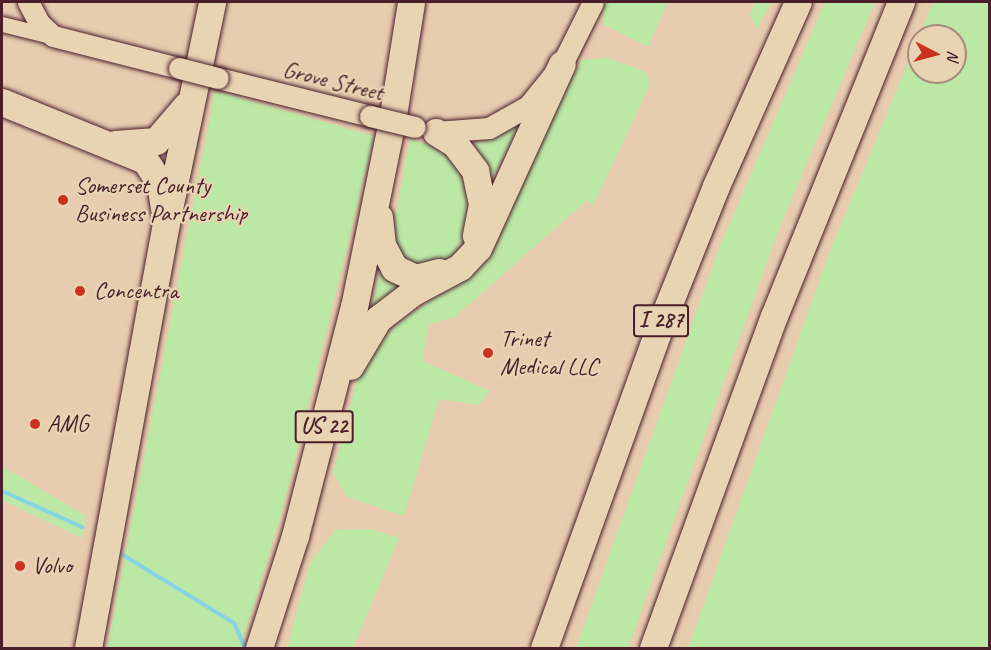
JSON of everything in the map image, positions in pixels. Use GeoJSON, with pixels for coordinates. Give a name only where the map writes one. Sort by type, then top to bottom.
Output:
{"type":"FeatureCollection","features":[{"type":"Feature","properties":{"kind":"highway"},"geometry":{"type":"LineString","coordinates":[[88,648],[166,223],[212,2]]}},
{"type":"Feature","properties":{"kind":"highway","name":"US 22"},"geometry":{"type":"LineString","coordinates":[[259,648],[321,440],[377,201],[411,2]]}},
{"type":"Feature","properties":{"kind":"highway","name":"I 287"},"geometry":{"type":"LineString","coordinates":[[544,648],[657,331],[720,175],[798,2]]}},
{"type":"Feature","properties":{"kind":"highway"},"geometry":{"type":"LineString","coordinates":[[653,648],[774,316],[901,2]]}},
{"type":"Feature","properties":{"kind":"highway"},"geometry":{"type":"LineString","coordinates":[[321,440],[351,363],[378,319],[413,292],[460,267],[478,248],[562,64]]}},
{"type":"Feature","properties":{"kind":"highway"},"geometry":{"type":"LineString","coordinates":[[111,144],[156,141],[173,126],[190,100]]}},
{"type":"Feature","properties":{"kind":"highway"},"geometry":{"type":"LineString","coordinates":[[2,102],[111,144],[152,168],[160,183],[166,223]]}},
{"type":"Feature","properties":{"kind":"highway"},"geometry":{"type":"LineString","coordinates":[[377,201],[382,245],[394,268],[404,275],[415,278],[439,273],[470,246],[480,219],[480,187],[467,156],[425,130]]}},
{"type":"Feature","properties":{"kind":"street"},"geometry":{"type":"LineString","coordinates":[[28,2],[39,23],[53,36]]}},
{"type":"Feature","properties":{"kind":"street","name":"Grove Street"},"geometry":{"type":"LineString","coordinates":[[2,24],[425,130],[463,133],[503,123],[540,96],[562,64],[593,2]]}},
{"type":"Feature","properties":{"kind":"green space"},"geometry":{"type":"Polygon","coordinates":[[[602,2],[668,2],[648,47],[603,24],[602,2]]]}},
{"type":"Feature","properties":{"kind":"green space"},"geometry":{"type":"Polygon","coordinates":[[[755,2],[771,2],[757,30],[750,15],[755,2]]]}},
{"type":"Feature","properties":{"kind":"green space"},"geometry":{"type":"Polygon","coordinates":[[[825,2],[875,2],[778,231],[628,648],[576,648],[720,246],[825,2]]]}},
{"type":"Feature","properties":{"kind":"green space"},"geometry":{"type":"Polygon","coordinates":[[[933,2],[989,2],[989,648],[688,648],[830,251],[907,65],[907,84],[967,84],[967,24],[924,24],[933,2]]]}},
{"type":"Feature","properties":{"kind":"green space"},"geometry":{"type":"Polygon","coordinates":[[[608,58],[646,72],[650,85],[593,206],[587,200],[455,317],[428,325],[423,361],[490,391],[479,405],[439,399],[404,516],[347,497],[333,473],[363,357],[399,323],[477,266],[581,60],[608,58]]]}},
{"type":"Feature","properties":{"kind":"green space"},"geometry":{"type":"Polygon","coordinates":[[[215,91],[374,136],[285,500],[241,648],[107,648],[215,91]]]}},
{"type":"Feature","properties":{"kind":"green space"},"geometry":{"type":"Polygon","coordinates":[[[520,125],[491,181],[474,144],[520,125]]]}},
{"type":"Feature","properties":{"kind":"green space"},"geometry":{"type":"Polygon","coordinates":[[[410,139],[447,149],[469,173],[471,229],[448,262],[422,272],[397,258],[393,229],[410,139]]]}},
{"type":"Feature","properties":{"kind":"green space"},"geometry":{"type":"Polygon","coordinates":[[[381,266],[409,286],[370,313],[381,266]]]}},
{"type":"Feature","properties":{"kind":"green space"},"geometry":{"type":"Polygon","coordinates":[[[2,466],[86,516],[82,538],[2,500],[2,466]]]}},
{"type":"Feature","properties":{"kind":"green space"},"geometry":{"type":"Polygon","coordinates":[[[371,529],[399,538],[353,648],[287,648],[310,563],[335,530],[371,529]]]}},
{"type":"Feature","properties":{"kind":"waterway"},"geometry":{"type":"LineString","coordinates":[[2,491],[82,527]]}},
{"type":"Feature","properties":{"kind":"waterway"},"geometry":{"type":"LineString","coordinates":[[123,555],[234,623],[244,645]]}},
{"type":"Feature","properties":{"kind":"place","name":"Somerset County Business Partnership"},"geometry":{"type":"Point","coordinates":[63,200]}},
{"type":"Feature","properties":{"kind":"place","name":"Concentra"},"geometry":{"type":"Point","coordinates":[80,291]}},
{"type":"Feature","properties":{"kind":"place","name":"Trinet Medical LLC"},"geometry":{"type":"Point","coordinates":[488,353]}},
{"type":"Feature","properties":{"kind":"place","name":"AMG"},"geometry":{"type":"Point","coordinates":[35,424]}},
{"type":"Feature","properties":{"kind":"place","name":"Volvo"},"geometry":{"type":"Point","coordinates":[20,566]}}]}
